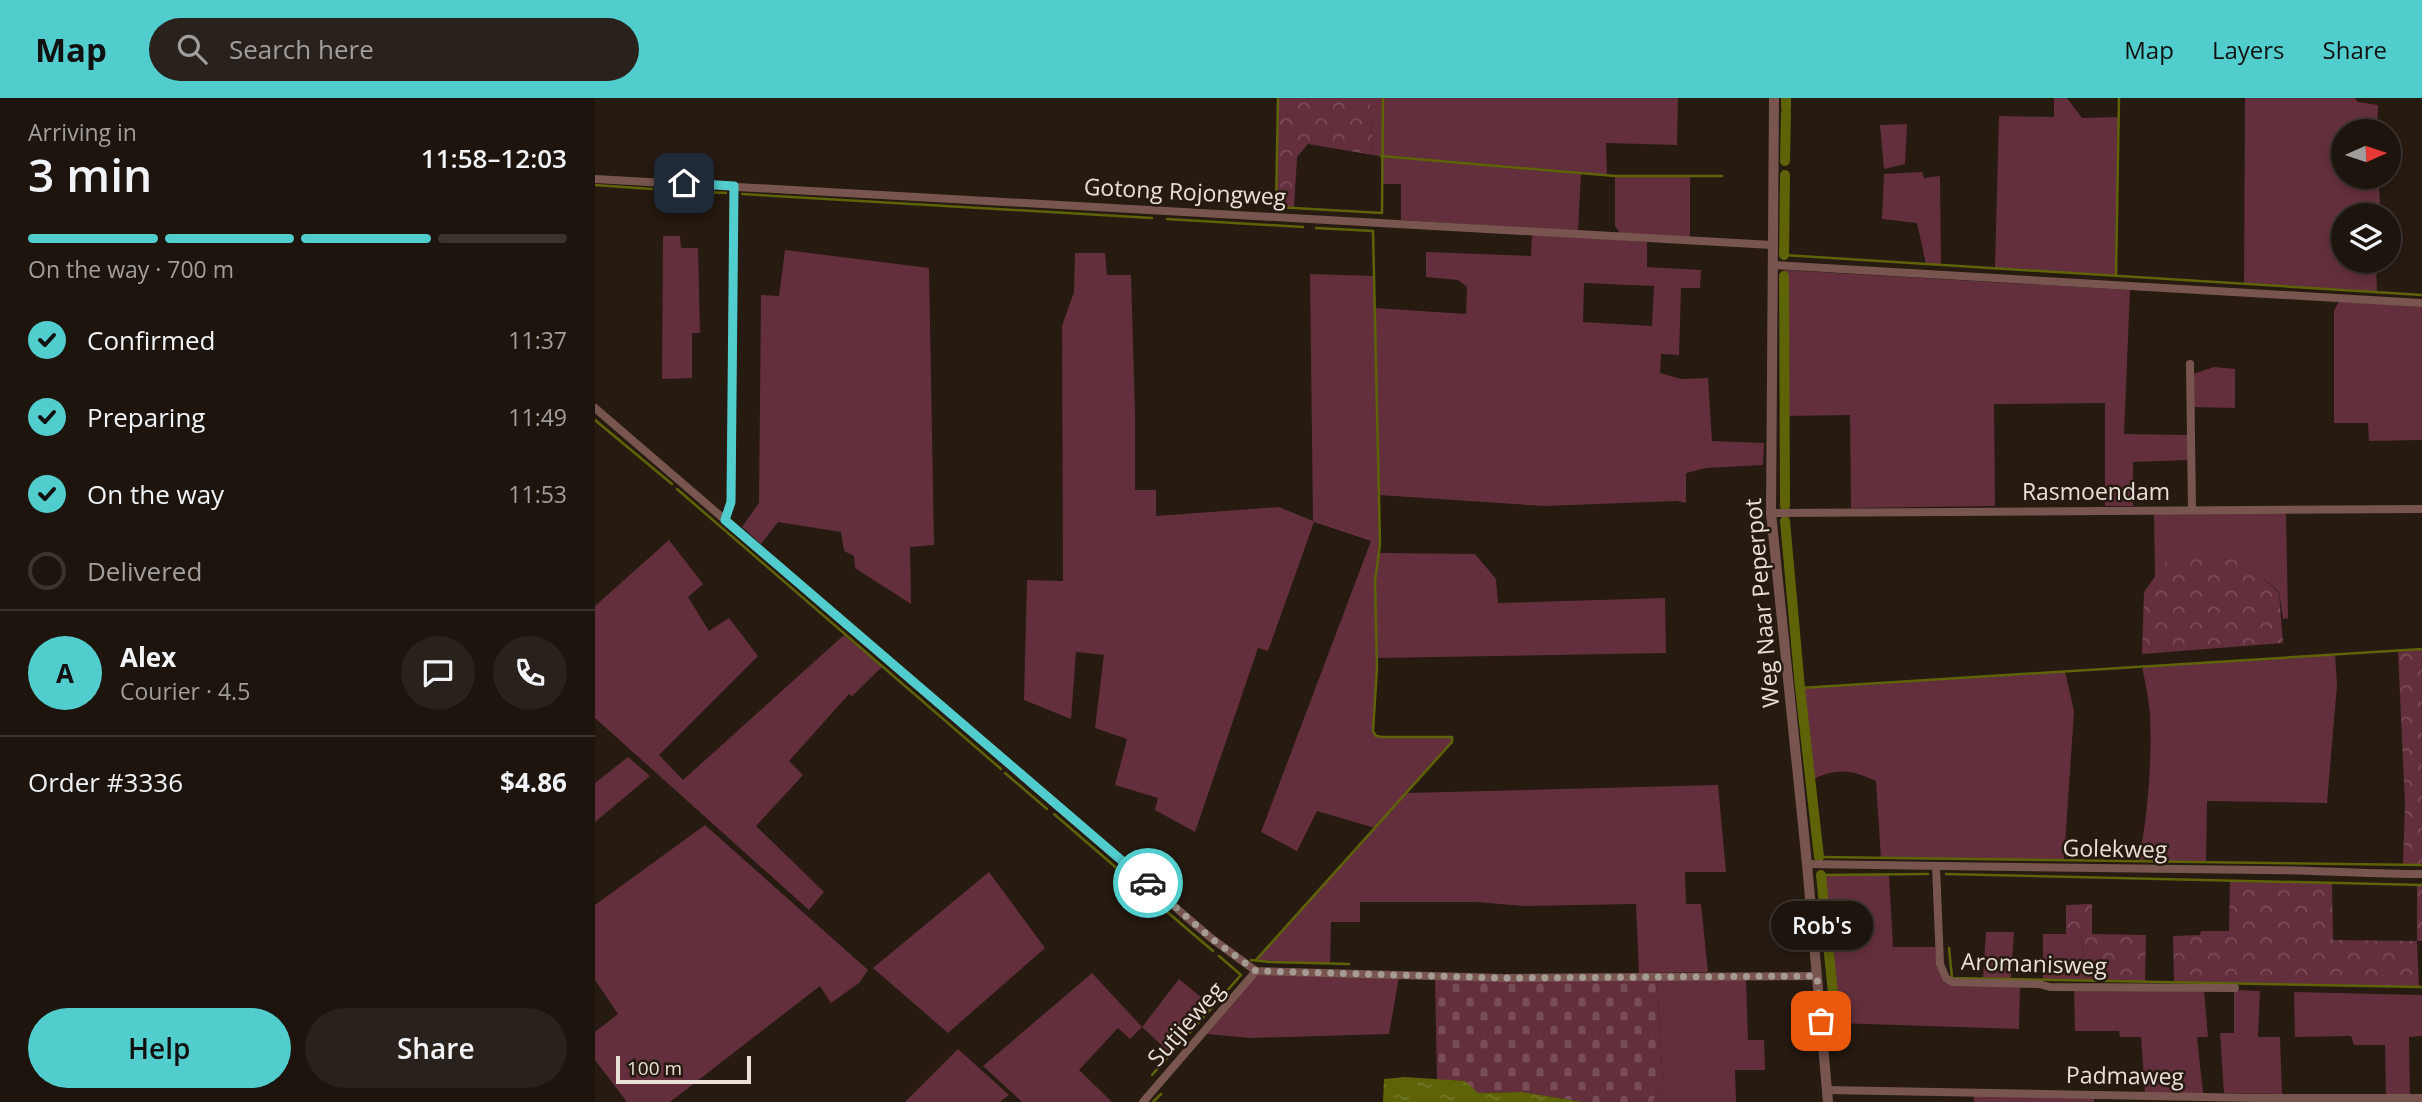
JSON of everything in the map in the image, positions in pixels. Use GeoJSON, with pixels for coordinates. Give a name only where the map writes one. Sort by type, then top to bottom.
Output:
{"type":"FeatureCollection","features":[{"type":"Feature","properties":{"kind":"street","name":"Weg Naar Peperpot"},"geometry":{"type":"LineString","coordinates":[[1774,98],[1771,513],[1828,1102]]}},
{"type":"Feature","properties":{"kind":"street","name":"Gotong Rojongweg"},"geometry":{"type":"LineString","coordinates":[[595,179],[1773,245]]}},
{"type":"Feature","properties":{"kind":"street"},"geometry":{"type":"LineString","coordinates":[[725,520],[731,502],[734,186]]}},
{"type":"Feature","properties":{"kind":"street"},"geometry":{"type":"LineString","coordinates":[[1773,265],[2422,303]]}},
{"type":"Feature","properties":{"kind":"street"},"geometry":{"type":"LineString","coordinates":[[2190,364],[2192,510]]}},
{"type":"Feature","properties":{"kind":"street"},"geometry":{"type":"LineString","coordinates":[[595,408],[1211,938],[1256,971],[1504,978],[1817,976]]}},
{"type":"Feature","properties":{"kind":"street","name":"Rasmoendam"},"geometry":{"type":"LineString","coordinates":[[1771,513],[2422,509]]}},
{"type":"Feature","properties":{"kind":"street","name":"Golekweg"},"geometry":{"type":"LineString","coordinates":[[1807,864],[2128,867],[2422,874]]}},
{"type":"Feature","properties":{"kind":"street","name":"Aromanisweg"},"geometry":{"type":"LineString","coordinates":[[1937,866],[1940,964],[1946,978],[1952,982],[2235,988]]}},
{"type":"Feature","properties":{"kind":"street","name":"Sutjieweg"},"geometry":{"type":"LineString","coordinates":[[1143,1102],[1256,971]]}},
{"type":"Feature","properties":{"kind":"street","name":"Padmaweg"},"geometry":{"type":"LineString","coordinates":[[1827,1090],[2256,1098],[2422,1098]]}},
{"type":"Feature","properties":{"kind":"green space"},"geometry":{"type":"Polygon","coordinates":[[[1278,98],[1370,98],[1373,155],[1308,144],[1297,157],[1294,208],[1276,207],[1278,98]]]}},
{"type":"Feature","properties":{"kind":"green space"},"geometry":{"type":"Polygon","coordinates":[[[1370,98],[1678,98],[1677,145],[1606,143],[1607,175],[1581,173],[1578,231],[1401,220],[1401,184],[1381,184],[1381,156],[1373,155],[1370,98]]]}},
{"type":"Feature","properties":{"kind":"green space"},"geometry":{"type":"Polygon","coordinates":[[[2054,98],[2067,98],[2082,118],[2119,117],[2116,275],[1995,268],[1999,116],[2054,117],[2054,98]]]}},
{"type":"Feature","properties":{"kind":"green space"},"geometry":{"type":"Polygon","coordinates":[[[2245,98],[2355,98],[2358,102],[2378,105],[2377,119],[2331,119],[2331,189],[2379,189],[2380,203],[2331,203],[2331,273],[2376,273],[2377,292],[2244,284],[2245,98]]]}},
{"type":"Feature","properties":{"kind":"green space"},"geometry":{"type":"Polygon","coordinates":[[[1907,124],[1905,164],[1884,169],[1880,125],[1907,124]]]}},
{"type":"Feature","properties":{"kind":"green space"},"geometry":{"type":"Polygon","coordinates":[[[1922,172],[1924,178],[1940,176],[1941,265],[1926,264],[1917,223],[1882,219],[1884,174],[1922,172]]]}},
{"type":"Feature","properties":{"kind":"green space"},"geometry":{"type":"Polygon","coordinates":[[[1615,176],[1690,176],[1690,239],[1620,233],[1615,226],[1615,176]]]}},
{"type":"Feature","properties":{"kind":"green space"},"geometry":{"type":"Polygon","coordinates":[[[1532,234],[1647,242],[1647,267],[1701,270],[1700,288],[1681,288],[1679,355],[1661,354],[1660,373],[1681,379],[1708,378],[1712,441],[1764,443],[1763,465],[1706,468],[1686,473],[1686,503],[1677,501],[1544,506],[1379,495],[1379,553],[1475,554],[1496,579],[1498,603],[1665,598],[1666,653],[1377,658],[1373,731],[1376,736],[1382,737],[1452,737],[1452,742],[1407,793],[1718,785],[1726,872],[1685,872],[1686,904],[1701,904],[1708,972],[1639,973],[1636,904],[1524,906],[1477,902],[1360,902],[1360,922],[1331,922],[1330,964],[1256,960],[1375,828],[1317,811],[1297,851],[1261,832],[1371,541],[1314,522],[1268,651],[1258,648],[1195,832],[1155,810],[1158,798],[1115,785],[1127,739],[1095,728],[1104,655],[1076,652],[1071,719],[1024,700],[1027,580],[1063,581],[1062,326],[1074,292],[1075,253],[1105,253],[1107,275],[1131,275],[1135,490],[1156,490],[1156,516],[1279,507],[1313,521],[1310,274],[1374,276],[1375,308],[1466,314],[1467,287],[1458,280],[1426,277],[1426,252],[1531,256],[1532,234]],[[1584,283],[1583,322],[1652,326],[1654,286],[1584,283]]]}},
{"type":"Feature","properties":{"kind":"green space"},"geometry":{"type":"Polygon","coordinates":[[[663,236],[680,236],[681,248],[698,248],[700,333],[692,333],[692,378],[662,379],[663,236]]]}},
{"type":"Feature","properties":{"kind":"green space"},"geometry":{"type":"Polygon","coordinates":[[[785,250],[929,268],[934,545],[910,547],[911,604],[855,568],[854,556],[844,551],[841,532],[778,522],[761,544],[742,527],[759,503],[761,295],[779,296],[785,250]]]}},
{"type":"Feature","properties":{"kind":"green space"},"geometry":{"type":"Polygon","coordinates":[[[1784,270],[2130,290],[2124,434],[2187,435],[2188,460],[2133,462],[2133,506],[2105,506],[2105,403],[1994,404],[1995,506],[1851,508],[1850,415],[1785,416],[1784,270]]]}},
{"type":"Feature","properties":{"kind":"green space"},"geometry":{"type":"Polygon","coordinates":[[[2339,301],[2422,307],[2422,440],[2369,441],[2368,423],[2334,423],[2334,311],[2339,301]]]}},
{"type":"Feature","properties":{"kind":"green space"},"geometry":{"type":"Polygon","coordinates":[[[2214,367],[2235,369],[2235,408],[2192,407],[2193,374],[2214,367]]]}},
{"type":"Feature","properties":{"kind":"green space"},"geometry":{"type":"Polygon","coordinates":[[[2286,513],[2288,618],[2283,619],[2279,592],[2241,559],[2222,560],[2173,552],[2155,578],[2154,514],[2286,513]]]}},
{"type":"Feature","properties":{"kind":"green space"},"geometry":{"type":"Polygon","coordinates":[[[669,540],[703,584],[688,597],[709,631],[729,618],[758,656],[659,755],[683,780],[844,635],[882,667],[852,696],[849,694],[789,761],[803,775],[756,826],[824,892],[809,910],[595,718],[595,606],[669,540]]]}},
{"type":"Feature","properties":{"kind":"green space"},"geometry":{"type":"Polygon","coordinates":[[[2218,551],[2222,560],[2241,558],[2279,593],[2283,643],[2142,654],[2144,592],[2173,552],[2218,551]]]}},
{"type":"Feature","properties":{"kind":"green space"},"geometry":{"type":"Polygon","coordinates":[[[2422,649],[2422,865],[2403,864],[2405,805],[2398,650],[2422,649]]]}},
{"type":"Feature","properties":{"kind":"green space"},"geometry":{"type":"Polygon","coordinates":[[[2335,654],[2337,685],[2327,803],[2207,801],[2206,863],[2138,862],[2147,808],[2150,751],[2149,709],[2142,666],[2335,654]]]}},
{"type":"Feature","properties":{"kind":"green space"},"geometry":{"type":"Polygon","coordinates":[[[2065,671],[2074,711],[2064,861],[1881,859],[1876,781],[1859,774],[1843,772],[1828,773],[1811,780],[1800,688],[2065,671]]]}},
{"type":"Feature","properties":{"kind":"green space"},"geometry":{"type":"Polygon","coordinates":[[[628,757],[650,776],[595,822],[595,783],[628,757]]]}},
{"type":"Feature","properties":{"kind":"green space"},"geometry":{"type":"Polygon","coordinates":[[[705,825],[868,970],[859,983],[831,1003],[820,986],[670,1102],[627,1102],[595,1060],[595,1032],[618,1014],[595,980],[595,905],[705,825]]]}},
{"type":"Feature","properties":{"kind":"green space"},"geometry":{"type":"Polygon","coordinates":[[[989,872],[1045,948],[948,1033],[873,968],[989,872]]]}},
{"type":"Feature","properties":{"kind":"green space"},"geometry":{"type":"Polygon","coordinates":[[[1889,874],[1893,947],[1935,947],[1937,963],[1945,980],[2020,986],[2019,1029],[1836,1023],[1821,875],[1889,874]]]}},
{"type":"Feature","properties":{"kind":"green space"},"geometry":{"type":"Polygon","coordinates":[[[2230,881],[2332,883],[2333,940],[2417,941],[2419,987],[2174,982],[2173,936],[2200,935],[2201,931],[2229,931],[2230,881]]]}},
{"type":"Feature","properties":{"kind":"green space"},"geometry":{"type":"Polygon","coordinates":[[[2417,885],[2422,885],[2422,941],[2417,941],[2417,885]]]}},
{"type":"Feature","properties":{"kind":"green space"},"geometry":{"type":"Polygon","coordinates":[[[2092,904],[2092,934],[2146,935],[2145,982],[2086,980],[2081,934],[2066,934],[2066,905],[2092,904]]]}},
{"type":"Feature","properties":{"kind":"green space"},"geometry":{"type":"Polygon","coordinates":[[[1986,932],[2014,932],[2011,979],[1983,978],[1986,932]]]}},
{"type":"Feature","properties":{"kind":"green space"},"geometry":{"type":"Polygon","coordinates":[[[2043,934],[2081,934],[2086,980],[2043,980],[2043,934]]]}},
{"type":"Feature","properties":{"kind":"green space"},"geometry":{"type":"Polygon","coordinates":[[[1092,973],[1142,1027],[1130,1039],[1118,1028],[1079,1070],[1112,1102],[1022,1102],[983,1066],[1092,973]]]}},
{"type":"Feature","properties":{"kind":"green space"},"geometry":{"type":"Polygon","coordinates":[[[1257,974],[1399,977],[1389,1034],[1250,1038],[1207,1034],[1257,974]]]}},
{"type":"Feature","properties":{"kind":"green space"},"geometry":{"type":"Polygon","coordinates":[[[1435,978],[1657,981],[1663,1086],[1652,1102],[1583,1102],[1522,1092],[1478,1093],[1465,1081],[1437,1080],[1435,978]]]}},
{"type":"Feature","properties":{"kind":"green space"},"geometry":{"type":"Polygon","coordinates":[[[1179,979],[1213,1007],[1171,1054],[1142,1027],[1179,979]]]}},
{"type":"Feature","properties":{"kind":"green space"},"geometry":{"type":"Polygon","coordinates":[[[1746,979],[1748,1040],[1764,1040],[1765,1070],[1735,1070],[1736,1102],[1652,1102],[1663,1086],[1657,981],[1746,979]]]}},
{"type":"Feature","properties":{"kind":"green space"},"geometry":{"type":"Polygon","coordinates":[[[2074,989],[2204,990],[2208,1037],[2197,1037],[2203,1093],[2145,1093],[2141,1037],[2120,1037],[2119,1031],[2075,1031],[2074,989]]]}},
{"type":"Feature","properties":{"kind":"green space"},"geometry":{"type":"Polygon","coordinates":[[[2234,990],[2260,991],[2258,1037],[2280,1037],[2282,1094],[2224,1093],[2220,1033],[2234,1033],[2234,990]]]}},
{"type":"Feature","properties":{"kind":"green space"},"geometry":{"type":"Polygon","coordinates":[[[2294,992],[2422,995],[2422,1036],[2409,1037],[2410,1096],[2386,1095],[2385,1045],[2354,1045],[2351,1036],[2295,1037],[2294,992]]]}},
{"type":"Feature","properties":{"kind":"green space"},"geometry":{"type":"Polygon","coordinates":[[[958,1049],[1009,1095],[1000,1102],[905,1102],[958,1049]]]}},
{"type":"Feature","properties":{"kind":"green space"},"geometry":{"type":"Polygon","coordinates":[[[1974,1095],[2094,1098],[2094,1102],[1974,1102],[1974,1095]]]}},
{"type":"Feature","properties":{"kind":"water"},"geometry":{"type":"Polygon","coordinates":[[[1405,1077],[1465,1081],[1478,1093],[1522,1092],[1583,1102],[1383,1102],[1384,1079],[1405,1077]]]}},
{"type":"Feature","properties":{"kind":"waterway"},"geometry":{"type":"LineString","coordinates":[[1278,98],[1276,207],[1382,213],[1383,98]]}},
{"type":"Feature","properties":{"kind":"waterway"},"geometry":{"type":"LineString","coordinates":[[1786,98],[1786,108]]}},
{"type":"Feature","properties":{"kind":"waterway"},"geometry":{"type":"LineString","coordinates":[[2116,275],[2119,98]]}},
{"type":"Feature","properties":{"kind":"waterway"},"geometry":{"type":"LineString","coordinates":[[1785,161],[1786,113]]}},
{"type":"Feature","properties":{"kind":"waterway"},"geometry":{"type":"LineString","coordinates":[[1381,156],[1615,176],[1722,176]]}},
{"type":"Feature","properties":{"kind":"waterway"},"geometry":{"type":"LineString","coordinates":[[1784,255],[1785,175]]}},
{"type":"Feature","properties":{"kind":"waterway"},"geometry":{"type":"LineString","coordinates":[[595,185],[652,189]]}},
{"type":"Feature","properties":{"kind":"waterway"},"geometry":{"type":"LineString","coordinates":[[667,190],[726,193]]}},
{"type":"Feature","properties":{"kind":"waterway"},"geometry":{"type":"LineString","coordinates":[[742,194],[1152,218]]}},
{"type":"Feature","properties":{"kind":"waterway"},"geometry":{"type":"LineString","coordinates":[[1167,219],[1303,227]]}},
{"type":"Feature","properties":{"kind":"waterway"},"geometry":{"type":"LineString","coordinates":[[1256,960],[1452,742],[1452,737],[1382,737],[1376,736],[1373,731],[1377,668],[1375,581],[1380,544],[1373,231],[1316,228]]}},
{"type":"Feature","properties":{"kind":"waterway"},"geometry":{"type":"LineString","coordinates":[[1784,255],[2422,295]]}},
{"type":"Feature","properties":{"kind":"waterway"},"geometry":{"type":"LineString","coordinates":[[1784,276],[1785,506]]}},
{"type":"Feature","properties":{"kind":"waterway"},"geometry":{"type":"LineString","coordinates":[[595,420],[672,484]]}},
{"type":"Feature","properties":{"kind":"waterway"},"geometry":{"type":"LineString","coordinates":[[677,489],[1001,769]]}},
{"type":"Feature","properties":{"kind":"waterway"},"geometry":{"type":"LineString","coordinates":[[1785,521],[1819,857]]}},
{"type":"Feature","properties":{"kind":"waterway"},"geometry":{"type":"LineString","coordinates":[[1800,688],[2422,649]]}},
{"type":"Feature","properties":{"kind":"waterway"},"geometry":{"type":"LineString","coordinates":[[1005,773],[1047,809]]}},
{"type":"Feature","properties":{"kind":"waterway"},"geometry":{"type":"LineString","coordinates":[[1054,814],[1127,877]]}},
{"type":"Feature","properties":{"kind":"waterway"},"geometry":{"type":"LineString","coordinates":[[1819,857],[2422,865]]}},
{"type":"Feature","properties":{"kind":"waterway"},"geometry":{"type":"LineString","coordinates":[[1821,875],[1928,874]]}},
{"type":"Feature","properties":{"kind":"waterway"},"geometry":{"type":"LineString","coordinates":[[1946,874],[2422,885]]}},
{"type":"Feature","properties":{"kind":"waterway"},"geometry":{"type":"LineString","coordinates":[[1821,875],[1836,1023]]}},
{"type":"Feature","properties":{"kind":"waterway"},"geometry":{"type":"LineString","coordinates":[[1133,883],[1146,894]]}},
{"type":"Feature","properties":{"kind":"waterway"},"geometry":{"type":"LineString","coordinates":[[1152,899],[1213,951]]}},
{"type":"Feature","properties":{"kind":"waterway"},"geometry":{"type":"LineString","coordinates":[[1949,948],[1952,978],[2422,987]]}},
{"type":"Feature","properties":{"kind":"waterway"},"geometry":{"type":"LineString","coordinates":[[1152,1075],[1241,975],[1219,956]]}},
{"type":"Feature","properties":{"kind":"waterway"},"geometry":{"type":"LineString","coordinates":[[1251,960],[1349,964]]}},
{"type":"Feature","properties":{"kind":"waterway"},"geometry":{"type":"LineString","coordinates":[[1153,1102],[1161,1094]]}},
{"type":"Feature","properties":{"kind":"way so far"},"geometry":{"type":"LineString","coordinates":[[1148,883],[1211,938],[1256,971],[1504,978],[1817,976],[1821,1021]]}},
{"type":"Feature","properties":{"kind":"place","name":"Rob's"},"geometry":{"type":"Point","coordinates":[1821,1021]}},
{"type":"Feature","properties":{"kind":"route"},"geometry":{"type":"LineString","coordinates":[[684,183],[734,186],[731,502],[725,520],[1148,883]]}}]}
